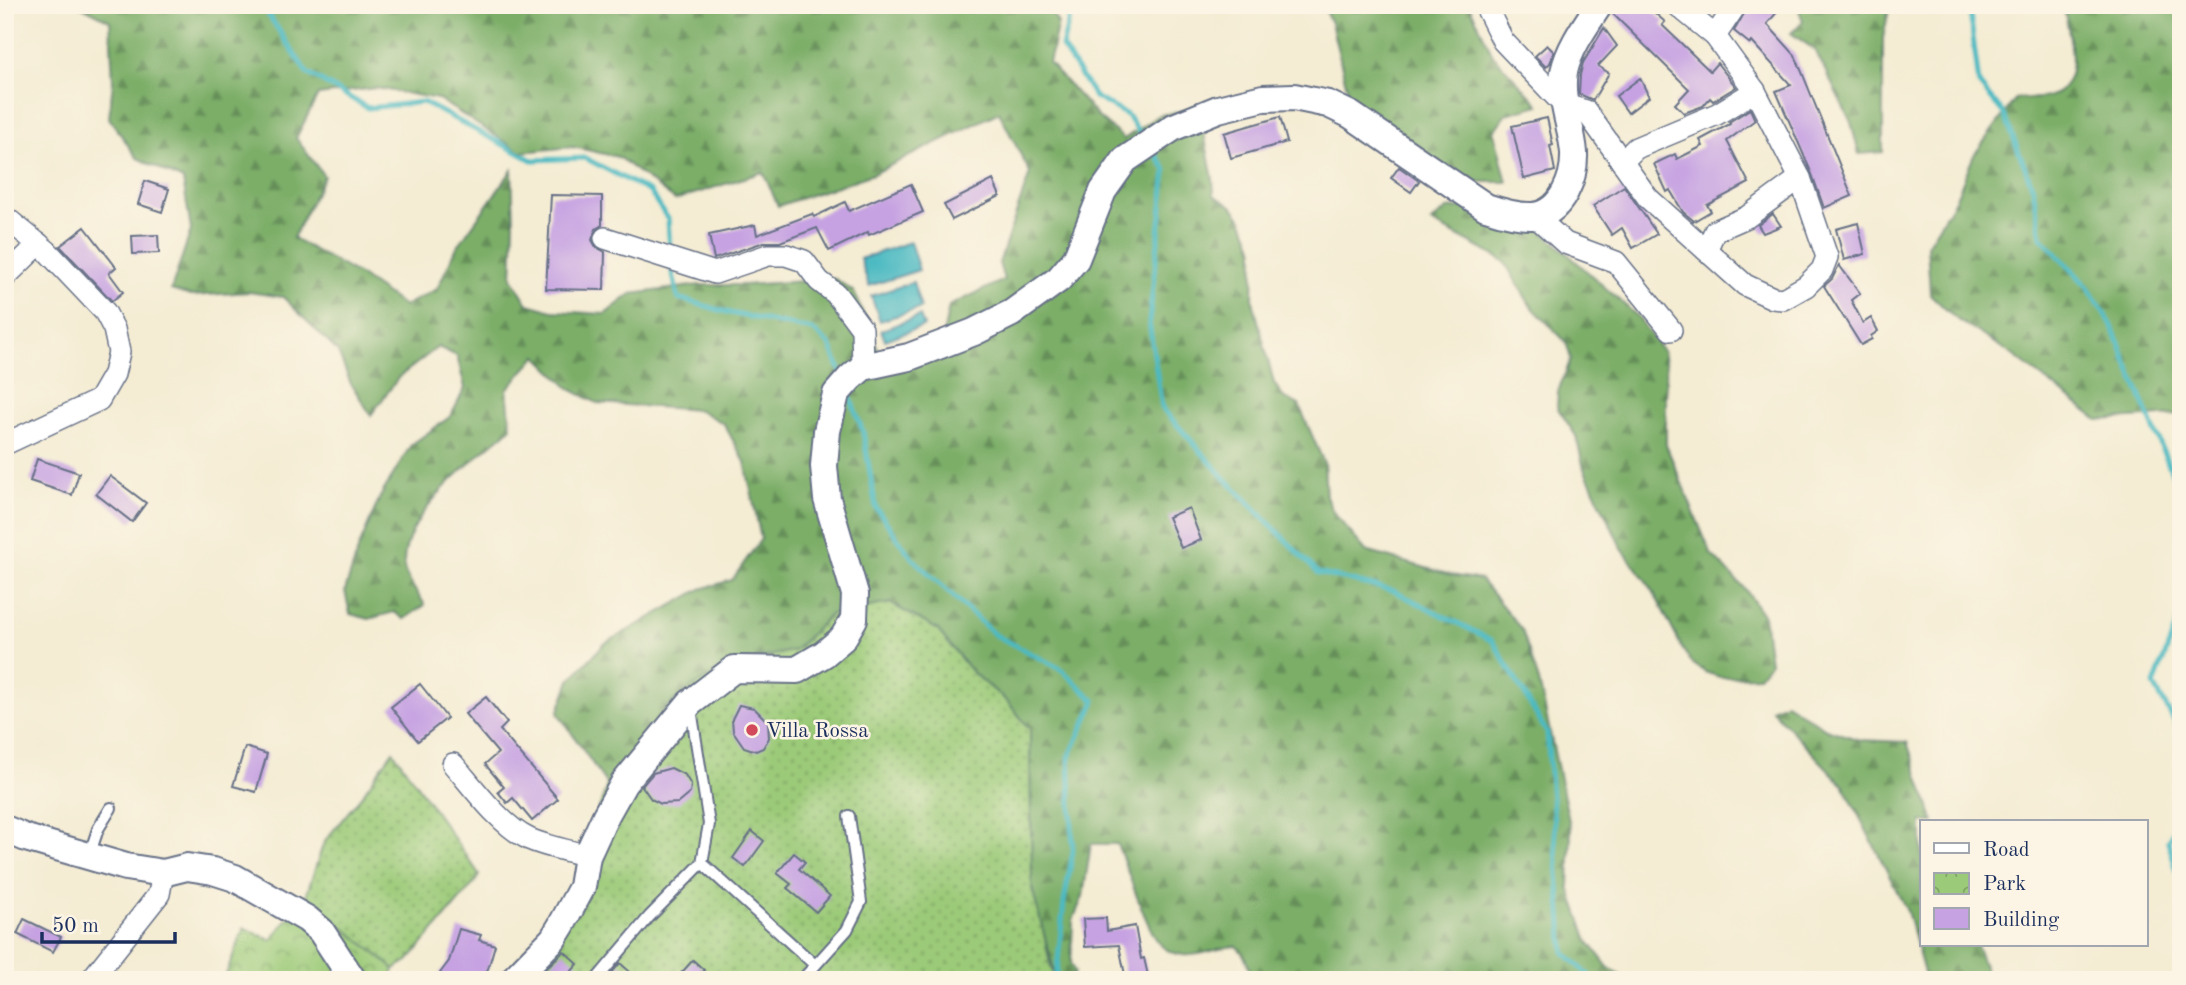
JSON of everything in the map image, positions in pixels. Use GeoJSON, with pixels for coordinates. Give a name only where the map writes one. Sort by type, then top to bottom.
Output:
{"type":"FeatureCollection","features":[{"type":"Feature","properties":{"kind":"street"},"geometry":{"type":"LineString","coordinates":[[1485,5],[1503,41],[1564,105],[1586,111],[1648,198],[1745,285],[1773,299],[1783,299],[1806,286],[1822,270],[1826,257],[1800,178],[1755,91],[1715,36],[1677,5]]}},
{"type":"Feature","properties":{"kind":"street"},"geometry":{"type":"LineString","coordinates":[[850,380],[974,332],[1012,313],[1059,279],[1076,258],[1102,191],[1125,160],[1174,127],[1218,109],[1263,98],[1294,97],[1328,104],[1351,115],[1486,206],[1508,214],[1535,216],[1547,211],[1560,200],[1573,171],[1574,152],[1564,105],[1565,71],[1578,37],[1599,5]]}},
{"type":"Feature","properties":{"kind":"street"},"geometry":{"type":"LineString","coordinates":[[1715,36],[1736,5]]}},
{"type":"Feature","properties":{"kind":"street"},"geometry":{"type":"LineString","coordinates":[[1622,162],[1636,148],[1717,114],[1755,91]]}},
{"type":"Feature","properties":{"kind":"street"},"geometry":{"type":"LineString","coordinates":[[1706,250],[1715,231],[1747,217],[1800,178]]}},
{"type":"Feature","properties":{"kind":"street"},"geometry":{"type":"LineString","coordinates":[[1535,216],[1565,243],[1616,262],[1671,330]]}},
{"type":"Feature","properties":{"kind":"street"},"geometry":{"type":"LineString","coordinates":[[5,217],[39,244],[105,312],[114,329],[119,352],[114,374],[99,400],[5,444]]}},
{"type":"Feature","properties":{"kind":"street"},"geometry":{"type":"LineString","coordinates":[[513,980],[553,939],[582,887],[587,856],[624,783],[690,703],[734,669],[797,670],[824,654],[843,638],[854,619],[855,594],[827,499],[824,466],[827,431],[850,380],[862,329],[836,295],[819,281],[804,261],[786,255],[768,256],[715,273],[604,238]]}},
{"type":"Feature","properties":{"kind":"street"},"geometry":{"type":"LineString","coordinates":[[5,277],[39,244]]}},
{"type":"Feature","properties":{"kind":"street"},"geometry":{"type":"LineString","coordinates":[[453,764],[517,832],[531,840],[587,856]]}},
{"type":"Feature","properties":{"kind":"street"},"geometry":{"type":"LineString","coordinates":[[5,828],[26,838],[126,867],[163,873],[187,867],[213,871],[247,885],[307,919],[321,931],[353,980]]}},
{"type":"Feature","properties":{"kind":"street"},"geometry":{"type":"LineString","coordinates":[[91,980],[159,894],[163,873]]}},
{"type":"Feature","properties":{"kind":"lane"},"geometry":{"type":"LineString","coordinates":[[596,980],[649,918],[702,863],[709,824],[690,703]]}},
{"type":"Feature","properties":{"kind":"lane"},"geometry":{"type":"LineString","coordinates":[[89,856],[98,829],[111,808]]}},
{"type":"Feature","properties":{"kind":"lane"},"geometry":{"type":"LineString","coordinates":[[802,980],[847,930],[860,902],[849,816]]}},
{"type":"Feature","properties":{"kind":"lane"},"geometry":{"type":"LineString","coordinates":[[702,863],[815,965]]}},
{"type":"Feature","properties":{"kind":"green space"},"geometry":{"type":"Polygon","coordinates":[[[79,5],[1047,5],[1058,23],[1049,63],[1097,116],[1124,139],[1159,115],[1199,108],[1214,195],[1232,206],[1242,219],[1254,249],[1253,301],[1274,383],[1283,397],[1299,405],[1324,463],[1326,496],[1333,512],[1366,551],[1451,575],[1481,580],[1522,630],[1539,681],[1571,830],[1569,887],[1588,941],[1608,967],[1627,980],[1251,980],[1247,962],[1236,946],[1190,955],[1175,953],[1163,947],[1151,930],[1117,844],[1091,844],[1083,896],[1073,920],[1071,964],[1075,973],[1070,980],[1056,980],[1032,888],[1030,729],[1007,701],[972,672],[937,629],[890,603],[831,614],[795,650],[729,665],[689,689],[668,706],[635,754],[607,785],[558,713],[570,680],[604,644],[701,589],[732,580],[761,539],[745,462],[724,424],[699,410],[597,403],[570,389],[537,356],[507,389],[511,428],[443,489],[414,527],[406,547],[404,567],[425,605],[404,619],[394,612],[369,619],[350,614],[345,591],[359,547],[380,497],[411,445],[451,416],[465,388],[457,356],[438,347],[399,377],[371,415],[351,384],[338,352],[283,297],[249,292],[191,296],[171,290],[191,230],[183,180],[137,158],[109,118],[113,82],[110,21],[79,5]],[[376,88],[318,95],[296,138],[324,176],[293,238],[359,275],[404,306],[437,289],[457,247],[512,170],[512,278],[528,304],[553,311],[605,314],[631,294],[700,285],[835,279],[854,292],[880,354],[942,340],[949,306],[1004,280],[999,263],[1030,173],[999,112],[873,174],[778,206],[763,172],[675,200],[618,157],[573,147],[521,152],[438,99],[376,88]]]}},
{"type":"Feature","properties":{"kind":"green space"},"geometry":{"type":"Polygon","coordinates":[[[1322,5],[1469,5],[1493,55],[1539,105],[1506,114],[1494,131],[1507,182],[1476,182],[1373,129],[1348,92],[1331,23],[1322,5]]]}},
{"type":"Feature","properties":{"kind":"green space"},"geometry":{"type":"Polygon","coordinates":[[[1797,5],[1890,5],[1883,38],[1883,152],[1859,154],[1851,122],[1815,50],[1791,33],[1803,21],[1797,5]]]}},
{"type":"Feature","properties":{"kind":"green space"},"geometry":{"type":"Polygon","coordinates":[[[2063,5],[2181,5],[2181,410],[2177,415],[2098,420],[2010,353],[1955,318],[1930,294],[1927,245],[1955,200],[1974,155],[2016,98],[2050,96],[2064,87],[2069,77],[2072,53],[2063,5]]]}},
{"type":"Feature","properties":{"kind":"green space"},"geometry":{"type":"Polygon","coordinates":[[[1485,206],[1524,215],[1637,316],[1663,352],[1666,367],[1666,445],[1711,554],[1745,589],[1764,616],[1770,663],[1759,676],[1720,677],[1705,672],[1692,663],[1652,589],[1622,549],[1584,469],[1576,436],[1557,407],[1558,391],[1571,359],[1566,342],[1530,305],[1504,261],[1431,222],[1447,209],[1485,206]]]}},
{"type":"Feature","properties":{"kind":"green space"},"geometry":{"type":"Polygon","coordinates":[[[890,603],[937,629],[972,672],[1007,701],[1030,729],[1031,839],[1044,933],[1050,965],[1056,980],[499,980],[566,905],[607,785],[635,754],[668,706],[689,689],[729,665],[795,650],[831,614],[890,603]]]}},
{"type":"Feature","properties":{"kind":"green space"},"geometry":{"type":"Polygon","coordinates":[[[1786,703],[1826,729],[1860,740],[1907,742],[1933,820],[1920,820],[1920,946],[1976,946],[1989,980],[1926,980],[1907,911],[1844,786],[1771,709],[1786,703]]]}},
{"type":"Feature","properties":{"kind":"green space"},"geometry":{"type":"Polygon","coordinates":[[[393,751],[479,874],[476,881],[408,961],[394,969],[306,896],[324,842],[360,798],[393,751]]]}},
{"type":"Feature","properties":{"kind":"green space"},"geometry":{"type":"Polygon","coordinates":[[[306,896],[394,969],[391,980],[224,980],[244,928],[271,940],[306,896]]]}},
{"type":"Feature","properties":{"kind":"water"},"geometry":{"type":"Polygon","coordinates":[[[910,242],[919,270],[869,286],[860,259],[910,242]]]}},
{"type":"Feature","properties":{"kind":"water"},"geometry":{"type":"Polygon","coordinates":[[[913,282],[921,308],[880,321],[871,296],[913,282]]]}},
{"type":"Feature","properties":{"kind":"water"},"geometry":{"type":"Polygon","coordinates":[[[920,316],[924,326],[885,340],[881,330],[920,316]]]}},
{"type":"Feature","properties":{"kind":"building"},"geometry":{"type":"Polygon","coordinates":[[[1618,5],[1646,5],[1665,22],[1662,25],[1710,71],[1717,63],[1736,87],[1713,101],[1710,98],[1703,106],[1684,113],[1675,104],[1689,89],[1613,14],[1618,5]]]}},
{"type":"Feature","properties":{"kind":"building"},"geometry":{"type":"Polygon","coordinates":[[[1749,5],[1783,5],[1767,24],[1795,55],[1852,196],[1824,208],[1776,91],[1791,85],[1752,42],[1750,44],[1734,31],[1749,5]]]}},
{"type":"Feature","properties":{"kind":"building"},"geometry":{"type":"Polygon","coordinates":[[[1604,28],[1617,46],[1598,66],[1609,73],[1593,100],[1579,94],[1580,75],[1583,63],[1604,28]]]}},
{"type":"Feature","properties":{"kind":"building"},"geometry":{"type":"Polygon","coordinates":[[[1547,45],[1554,52],[1546,67],[1535,56],[1547,45]]]}},
{"type":"Feature","properties":{"kind":"building"},"geometry":{"type":"Polygon","coordinates":[[[1640,78],[1649,97],[1628,113],[1616,96],[1640,78]]]}},
{"type":"Feature","properties":{"kind":"building"},"geometry":{"type":"Polygon","coordinates":[[[1750,109],[1755,120],[1727,141],[1749,183],[1707,205],[1711,211],[1694,221],[1683,212],[1670,190],[1667,192],[1654,164],[1675,154],[1677,159],[1703,146],[1700,140],[1730,124],[1729,122],[1750,109]]]}},
{"type":"Feature","properties":{"kind":"building"},"geometry":{"type":"Polygon","coordinates":[[[1280,117],[1287,142],[1231,158],[1224,133],[1280,117]]]}},
{"type":"Feature","properties":{"kind":"building"},"geometry":{"type":"Polygon","coordinates":[[[1547,118],[1555,171],[1524,179],[1512,126],[1547,118]]]}},
{"type":"Feature","properties":{"kind":"building"},"geometry":{"type":"Polygon","coordinates":[[[1399,167],[1419,181],[1411,192],[1391,178],[1399,167]]]}},
{"type":"Feature","properties":{"kind":"building"},"geometry":{"type":"Polygon","coordinates":[[[993,180],[1000,196],[952,220],[944,205],[993,180]]]}},
{"type":"Feature","properties":{"kind":"building"},"geometry":{"type":"Polygon","coordinates":[[[145,181],[169,189],[162,212],[138,204],[145,181]]]}},
{"type":"Feature","properties":{"kind":"building"},"geometry":{"type":"Polygon","coordinates":[[[911,184],[923,212],[869,235],[868,232],[829,251],[817,228],[780,242],[764,242],[714,259],[709,235],[755,225],[757,235],[812,214],[814,217],[845,202],[849,211],[911,184]]]}},
{"type":"Feature","properties":{"kind":"building"},"geometry":{"type":"Polygon","coordinates":[[[1624,186],[1657,234],[1633,248],[1622,228],[1612,235],[1593,206],[1624,186]]]}},
{"type":"Feature","properties":{"kind":"building"},"geometry":{"type":"Polygon","coordinates":[[[551,195],[602,196],[602,225],[596,229],[592,240],[596,247],[605,252],[604,290],[546,289],[551,195]]]}},
{"type":"Feature","properties":{"kind":"building"},"geometry":{"type":"Polygon","coordinates":[[[1773,214],[1781,226],[1763,233],[1758,225],[1773,214]]]}},
{"type":"Feature","properties":{"kind":"building"},"geometry":{"type":"Polygon","coordinates":[[[1858,223],[1865,254],[1844,260],[1836,229],[1858,223]]]}},
{"type":"Feature","properties":{"kind":"building"},"geometry":{"type":"Polygon","coordinates":[[[85,227],[116,267],[109,273],[123,292],[112,301],[60,246],[85,227]]]}},
{"type":"Feature","properties":{"kind":"building"},"geometry":{"type":"Polygon","coordinates":[[[158,235],[159,253],[133,254],[132,236],[158,235]]]}},
{"type":"Feature","properties":{"kind":"building"},"geometry":{"type":"Polygon","coordinates":[[[1839,265],[1860,293],[1851,300],[1863,323],[1871,318],[1878,331],[1871,336],[1872,339],[1861,345],[1824,286],[1832,279],[1839,265]]]}},
{"type":"Feature","properties":{"kind":"building"},"geometry":{"type":"Polygon","coordinates":[[[37,459],[79,473],[72,495],[30,481],[37,459]]]}},
{"type":"Feature","properties":{"kind":"building"},"geometry":{"type":"Polygon","coordinates":[[[110,476],[146,503],[132,522],[96,494],[110,476]]]}},
{"type":"Feature","properties":{"kind":"building"},"geometry":{"type":"Polygon","coordinates":[[[1189,508],[1201,540],[1181,548],[1168,517],[1189,508]]]}},
{"type":"Feature","properties":{"kind":"building"},"geometry":{"type":"Polygon","coordinates":[[[420,684],[447,718],[418,741],[391,707],[420,684]]]}},
{"type":"Feature","properties":{"kind":"building"},"geometry":{"type":"Polygon","coordinates":[[[486,697],[507,723],[500,730],[558,799],[532,821],[513,798],[507,803],[498,792],[504,787],[485,764],[498,753],[465,714],[486,697]]]}},
{"type":"Feature","properties":{"kind":"building"},"geometry":{"type":"Polygon","coordinates":[[[739,705],[754,708],[768,722],[769,738],[763,748],[756,751],[744,747],[733,731],[732,719],[739,705]]]}},
{"type":"Feature","properties":{"kind":"building"},"geometry":{"type":"Polygon","coordinates":[[[245,747],[267,754],[256,792],[233,786],[245,747]]]}},
{"type":"Feature","properties":{"kind":"building"},"geometry":{"type":"Polygon","coordinates":[[[671,768],[685,775],[691,785],[690,793],[678,803],[661,804],[651,799],[642,786],[653,773],[671,768]]]}},
{"type":"Feature","properties":{"kind":"building"},"geometry":{"type":"Polygon","coordinates":[[[752,831],[764,841],[745,867],[733,858],[752,831]]]}},
{"type":"Feature","properties":{"kind":"building"},"geometry":{"type":"Polygon","coordinates":[[[794,853],[805,862],[799,869],[830,896],[816,912],[787,888],[791,884],[777,873],[794,853]]]}},
{"type":"Feature","properties":{"kind":"building"},"geometry":{"type":"Polygon","coordinates":[[[1106,918],[1107,931],[1135,926],[1141,959],[1144,958],[1149,980],[1126,980],[1119,945],[1085,947],[1083,919],[1106,918]]]}},
{"type":"Feature","properties":{"kind":"building"},"geometry":{"type":"Polygon","coordinates":[[[24,919],[61,937],[53,952],[17,934],[24,919]]]}},
{"type":"Feature","properties":{"kind":"building"},"geometry":{"type":"Polygon","coordinates":[[[459,929],[481,935],[479,940],[495,945],[488,969],[479,980],[448,980],[440,973],[449,961],[459,929]]]}},
{"type":"Feature","properties":{"kind":"building"},"geometry":{"type":"Polygon","coordinates":[[[564,951],[578,964],[564,980],[553,980],[543,971],[564,951]]]}},
{"type":"Feature","properties":{"kind":"building"},"geometry":{"type":"Polygon","coordinates":[[[693,960],[704,970],[695,980],[675,980],[693,960]]]}},
{"type":"Feature","properties":{"kind":"building"},"geometry":{"type":"Polygon","coordinates":[[[620,963],[639,980],[606,980],[620,963]]]}},
{"type":"Feature","properties":{"kind":"waterway"},"geometry":{"type":"LineString","coordinates":[[262,5],[307,73],[368,108],[423,102],[532,160],[585,158],[650,192],[668,219],[670,252]]}},
{"type":"Feature","properties":{"kind":"waterway"},"geometry":{"type":"LineString","coordinates":[[1068,5],[1070,15],[1062,47],[1095,97],[1127,115],[1144,139]]}},
{"type":"Feature","properties":{"kind":"waterway"},"geometry":{"type":"LineString","coordinates":[[1969,5],[1979,84],[2004,114],[2033,188],[2041,237],[2087,286],[2111,324],[2181,495]]}},
{"type":"Feature","properties":{"kind":"waterway"},"geometry":{"type":"LineString","coordinates":[[1152,149],[1166,170],[1149,322],[1162,408],[1220,473],[1318,573],[1394,591],[1493,641],[1547,733],[1564,952],[1594,980]]}},
{"type":"Feature","properties":{"kind":"waterway"},"geometry":{"type":"LineString","coordinates":[[671,265],[678,298],[730,313],[813,330],[830,345],[842,375]]}},
{"type":"Feature","properties":{"kind":"waterway"},"geometry":{"type":"LineString","coordinates":[[848,391],[863,432],[876,508],[912,558],[995,635],[1061,669],[1095,701],[1069,757],[1073,851],[1064,902],[1056,980]]}},
{"type":"Feature","properties":{"kind":"waterway"},"geometry":{"type":"LineString","coordinates":[[2181,612],[2154,685],[2181,733]]}},
{"type":"Feature","properties":{"kind":"waterway"},"geometry":{"type":"LineString","coordinates":[[2181,815],[2168,841],[2177,871],[2181,874]]}},
{"type":"Feature","properties":{"kind":"place","name":"Villa Rossa"},"geometry":{"type":"Point","coordinates":[752,730]}}]}
